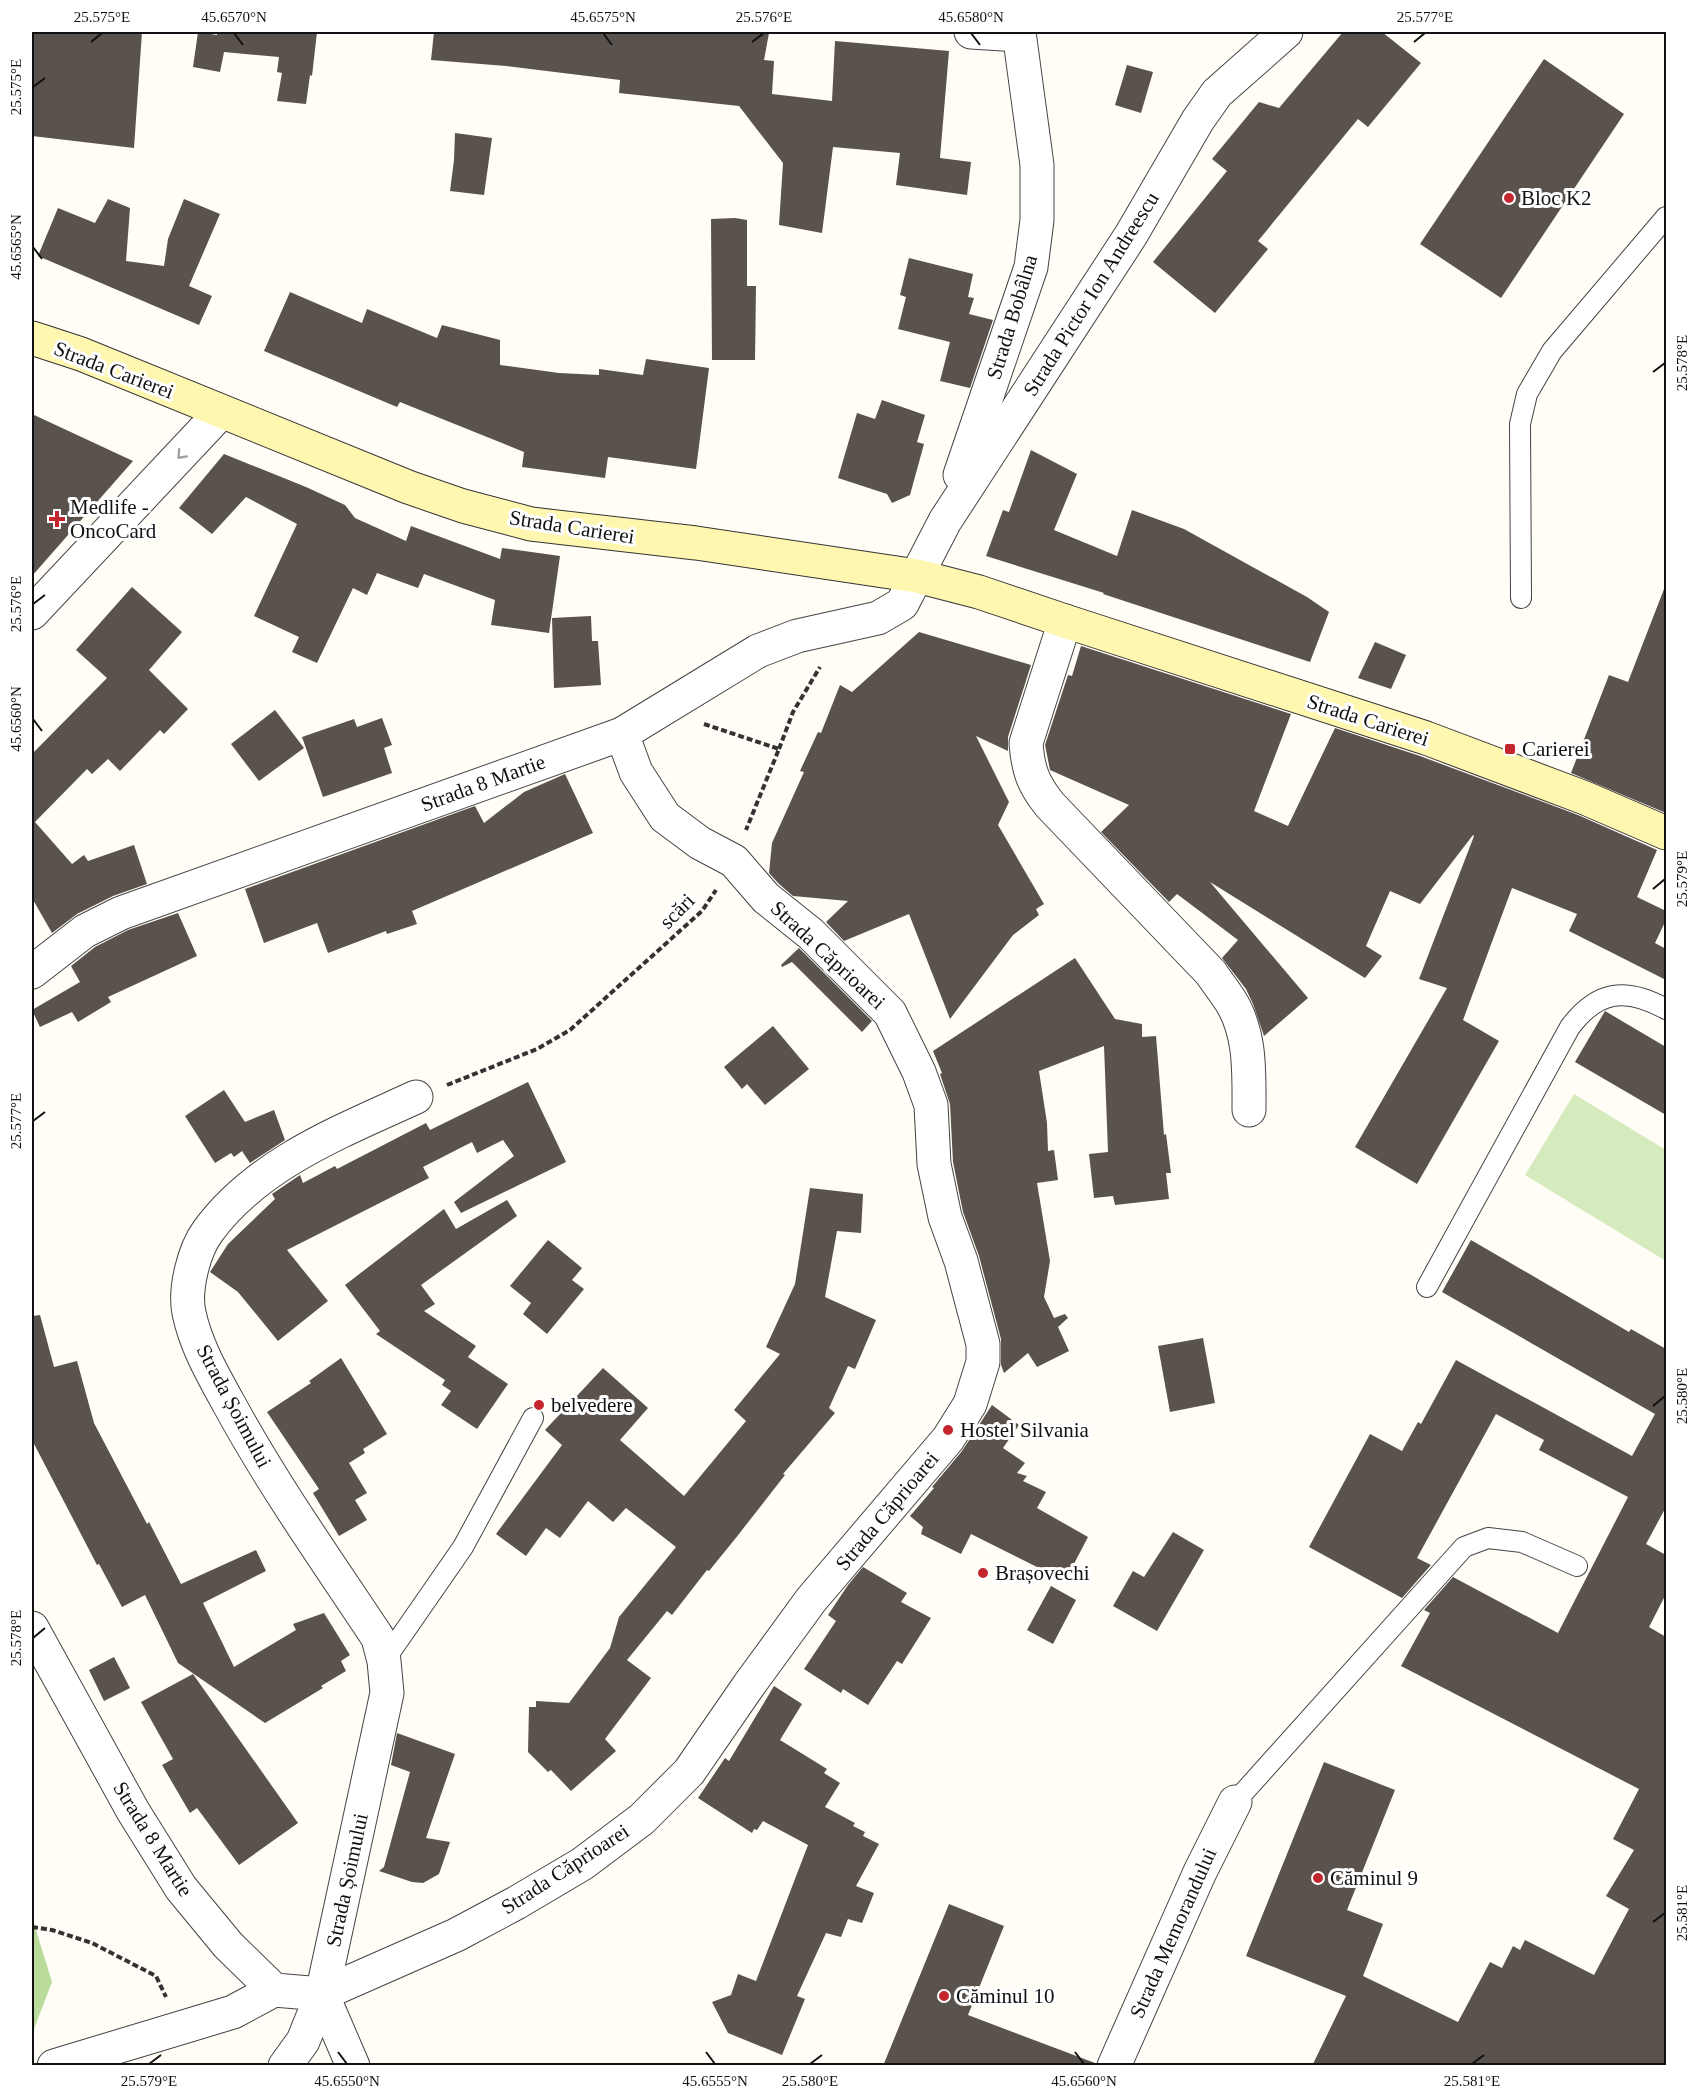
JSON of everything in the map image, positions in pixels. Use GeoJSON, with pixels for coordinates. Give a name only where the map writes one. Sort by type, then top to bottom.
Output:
{"type":"FeatureCollection","features":[{"type":"Feature","properties":{"kind":"street","name":"Strada Bobâlna"},"geometry":{"type":"LineString","coordinates":[[945,521],[1031,267],[1038,220],[1037,165],[1019,33],[971,32]]}},
{"type":"Feature","properties":{"kind":"street","name":"Strada Pictor Ion Andreescu"},"geometry":{"type":"LineString","coordinates":[[917,576],[945,521],[1131,235],[1216,93],[1286,32]]}},
{"type":"Feature","properties":{"kind":"street","name":"Strada Carierei"},"geometry":{"type":"LineString","coordinates":[[32,338],[81,354],[342,459],[408,488],[463,506],[531,524],[696,543],[917,576],[979,592],[1426,738],[1585,798],[1666,833]]}},
{"type":"Feature","properties":{"kind":"street"},"geometry":{"type":"LineString","coordinates":[[32,613],[221,412]]}},
{"type":"Feature","properties":{"kind":"street","name":"Strada 8 Martie"},"geometry":{"type":"LineString","coordinates":[[32,972],[85,930],[120,913],[622,734],[758,651],[797,636],[878,618],[902,604],[917,576]]}},
{"type":"Feature","properties":{"kind":"street"},"geometry":{"type":"LineString","coordinates":[[1065,621],[1026,743],[1027,763],[1032,779],[1050,805],[1211,974],[1231,1002],[1243,1028],[1249,1060],[1249,1110]]}},
{"type":"Feature","properties":{"kind":"street","name":"Strada Căprioarei"},"geometry":{"type":"LineString","coordinates":[[322,1994],[456,1935],[516,1903],[582,1864],[642,1819],[689,1772],[811,1600],[948,1439],[970,1404],[983,1362],[983,1344],[961,1261],[945,1217],[934,1164],[931,1106],[919,1072],[890,1013],[811,934],[766,898],[734,861],[700,843],[665,817],[636,772],[622,734]]}},
{"type":"Feature","properties":{"kind":"street","name":"Strada Șoimului"},"geometry":{"type":"LineString","coordinates":[[285,2066],[303,2041],[322,1994],[387,1693],[384,1661],[378,1638],[252,1448],[203,1357],[189,1311],[190,1269],[207,1232],[243,1191],[300,1153],[416,1097]]}},
{"type":"Feature","properties":{"kind":"street","name":"Strada 8 Martie"},"geometry":{"type":"LineString","coordinates":[[32,1628],[133,1810],[181,1888],[228,1946],[274,1990]]}},
{"type":"Feature","properties":{"kind":"street","name":"Strada Memorandului"},"geometry":{"type":"LineString","coordinates":[[1114,2066],[1200,1872],[1235,1802]]}},
{"type":"Feature","properties":{"kind":"street"},"geometry":{"type":"LineString","coordinates":[[54,2066],[233,2012],[274,1990],[322,1994],[353,2066]]}},
{"type":"Feature","properties":{"kind":"lane"},"geometry":{"type":"LineString","coordinates":[[1521,597],[1520,424],[1527,394],[1552,351],[1666,217]]}},
{"type":"Feature","properties":{"kind":"lane"},"geometry":{"type":"LineString","coordinates":[[1427,1287],[1570,1027],[1583,1010],[1606,997],[1624,995],[1648,999],[1666,1010]]}},
{"type":"Feature","properties":{"kind":"lane"},"geometry":{"type":"LineString","coordinates":[[384,1661],[463,1547],[533,1418]]}},
{"type":"Feature","properties":{"kind":"lane"},"geometry":{"type":"LineString","coordinates":[[1235,1802],[1464,1547],[1488,1538],[1522,1542],[1577,1566]]}},
{"type":"Feature","properties":{"kind":"path","name":"scări"},"geometry":{"type":"LineString","coordinates":[[416,1097],[537,1049],[570,1030],[702,911],[734,861],[778,749],[693,719],[686,699],[700,686]]}},
{"type":"Feature","properties":{"kind":"path"},"geometry":{"type":"LineString","coordinates":[[32,1927],[51,1930],[92,1943],[156,1976],[180,2027]]}},
{"type":"Feature","properties":{"kind":"green space"},"geometry":{"type":"Polygon","coordinates":[[[1574,1094],[1666,1150],[1666,1261],[1525,1175],[1574,1094]]]}},
{"type":"Feature","properties":{"kind":"green space"},"geometry":{"type":"Polygon","coordinates":[[[32,1917],[52,1982],[32,2034],[32,1917]]]}},
{"type":"Feature","properties":{"kind":"building"},"geometry":{"type":"Polygon","coordinates":[[[32,32],[142,32],[134,148],[32,136],[32,32]]]}},
{"type":"Feature","properties":{"kind":"building"},"geometry":{"type":"Polygon","coordinates":[[[198,32],[217,35],[217,32],[317,32],[306,104],[277,101],[282,73],[277,72],[279,57],[224,52],[220,72],[193,67],[198,32]]]}},
{"type":"Feature","properties":{"kind":"building"},"geometry":{"type":"Polygon","coordinates":[[[434,32],[769,33],[764,60],[774,61],[772,94],[832,101],[835,41],[949,51],[940,158],[971,162],[967,195],[896,185],[900,153],[833,147],[822,233],[779,225],[783,163],[739,106],[619,93],[620,80],[506,66],[431,60],[434,32]]]}},
{"type":"Feature","properties":{"kind":"building"},"geometry":{"type":"Polygon","coordinates":[[[1343,32],[1382,32],[1421,63],[1368,127],[1358,119],[1258,241],[1268,249],[1215,313],[1153,262],[1227,171],[1212,159],[1259,102],[1279,108],[1343,32]]]}},
{"type":"Feature","properties":{"kind":"building","name":"Bloc K2"},"geometry":{"type":"Polygon","coordinates":[[[1544,59],[1624,114],[1501,298],[1420,244],[1544,59]]]}},
{"type":"Feature","properties":{"kind":"building"},"geometry":{"type":"Polygon","coordinates":[[[1127,65],[1153,72],[1141,113],[1115,105],[1127,65]]]}},
{"type":"Feature","properties":{"kind":"building"},"geometry":{"type":"Polygon","coordinates":[[[455,133],[492,138],[484,195],[450,191],[455,133]]]}},
{"type":"Feature","properties":{"kind":"building"},"geometry":{"type":"Polygon","coordinates":[[[108,199],[130,208],[126,261],[164,266],[168,239],[184,199],[220,214],[189,286],[212,296],[199,325],[38,256],[58,208],[95,223],[108,199]]]}},
{"type":"Feature","properties":{"kind":"building"},"geometry":{"type":"Polygon","coordinates":[[[711,219],[747,220],[747,286],[756,286],[755,360],[712,360],[711,219]]]}},
{"type":"Feature","properties":{"kind":"building"},"geometry":{"type":"Polygon","coordinates":[[[909,258],[973,274],[968,297],[974,298],[969,314],[993,320],[970,388],[940,381],[950,342],[898,329],[906,297],[900,295],[909,258]]]}},
{"type":"Feature","properties":{"kind":"building"},"geometry":{"type":"Polygon","coordinates":[[[290,292],[362,323],[367,309],[437,338],[442,325],[500,340],[500,365],[559,373],[599,375],[599,369],[643,375],[646,359],[709,368],[696,469],[608,457],[605,478],[522,467],[524,452],[400,402],[397,407],[264,351],[290,292]]]}},
{"type":"Feature","properties":{"kind":"building"},"geometry":{"type":"Polygon","coordinates":[[[882,400],[925,415],[917,442],[924,444],[910,495],[892,503],[887,494],[838,478],[857,413],[875,419],[882,400]]]}},
{"type":"Feature","properties":{"kind":"building","name":"Medlife - OncoCard"},"geometry":{"type":"Polygon","coordinates":[[[32,414],[133,461],[32,576],[32,414]]]}},
{"type":"Feature","properties":{"kind":"building"},"geometry":{"type":"Polygon","coordinates":[[[1031,450],[1077,474],[1054,530],[1117,556],[1132,510],[1184,529],[1307,597],[1329,612],[1310,662],[986,556],[1003,510],[1009,512],[1031,450]]]}},
{"type":"Feature","properties":{"kind":"building"},"geometry":{"type":"Polygon","coordinates":[[[224,454],[345,505],[355,518],[406,541],[411,526],[500,559],[502,548],[560,556],[549,633],[491,625],[495,600],[424,574],[418,588],[377,573],[367,595],[353,588],[317,663],[292,652],[299,637],[254,616],[297,524],[246,497],[212,534],[179,508],[224,454]]]}},
{"type":"Feature","properties":{"kind":"building"},"geometry":{"type":"Polygon","coordinates":[[[132,587],[182,632],[149,670],[188,709],[164,734],[160,730],[120,771],[108,759],[92,774],[87,769],[35,822],[72,864],[84,855],[88,861],[134,845],[147,884],[113,896],[77,914],[52,933],[32,898],[32,754],[107,678],[76,650],[132,587]]]}},
{"type":"Feature","properties":{"kind":"building"},"geometry":{"type":"Polygon","coordinates":[[[1664,589],[1666,589],[1666,813],[1571,773],[1609,675],[1628,682],[1664,589]]]}},
{"type":"Feature","properties":{"kind":"building"},"geometry":{"type":"Polygon","coordinates":[[[591,616],[592,641],[598,641],[601,685],[554,688],[552,618],[591,616]]]}},
{"type":"Feature","properties":{"kind":"building"},"geometry":{"type":"Polygon","coordinates":[[[919,632],[1031,665],[1008,737],[1008,751],[976,736],[1009,802],[998,825],[1044,904],[1036,909],[1039,915],[1013,935],[950,1019],[909,914],[844,941],[826,922],[848,901],[793,896],[769,873],[772,843],[804,772],[800,771],[818,732],[821,733],[840,685],[852,692],[919,632]]]}},
{"type":"Feature","properties":{"kind":"building"},"geometry":{"type":"Polygon","coordinates":[[[1375,642],[1406,655],[1391,689],[1358,678],[1375,642]]]}},
{"type":"Feature","properties":{"kind":"building"},"geometry":{"type":"Polygon","coordinates":[[[1081,646],[1291,714],[1254,811],[1288,826],[1335,728],[1420,756],[1578,815],[1657,850],[1637,897],[1666,911],[1666,920],[1655,943],[1666,949],[1666,980],[1569,931],[1577,914],[1512,888],[1463,1020],[1499,1041],[1417,1184],[1355,1147],[1447,988],[1419,979],[1474,836],[1420,904],[1390,891],[1366,946],[1382,956],[1365,978],[1210,882],[1308,998],[1264,1036],[1246,989],[1222,958],[1238,940],[1177,894],[1169,902],[1101,832],[1129,805],[1050,770],[1045,745],[1068,675],[1072,676],[1081,646]]]}},
{"type":"Feature","properties":{"kind":"building"},"geometry":{"type":"Polygon","coordinates":[[[275,710],[304,748],[259,781],[231,744],[275,710]]]}},
{"type":"Feature","properties":{"kind":"building"},"geometry":{"type":"Polygon","coordinates":[[[382,718],[392,745],[384,748],[392,773],[323,797],[302,737],[354,719],[357,727],[382,718]]]}},
{"type":"Feature","properties":{"kind":"building"},"geometry":{"type":"Polygon","coordinates":[[[565,774],[593,833],[412,911],[417,924],[387,934],[386,931],[328,953],[317,923],[264,943],[245,889],[475,806],[484,823],[524,792],[565,774]]]}},
{"type":"Feature","properties":{"kind":"building"},"geometry":{"type":"Polygon","coordinates":[[[178,913],[197,956],[108,997],[111,1002],[78,1022],[72,1012],[40,1027],[32,1010],[80,982],[71,966],[95,947],[128,930],[178,913]]]}},
{"type":"Feature","properties":{"kind":"building"},"geometry":{"type":"Polygon","coordinates":[[[799,948],[872,1021],[862,1032],[792,962],[782,967],[781,965],[799,948]]]}},
{"type":"Feature","properties":{"kind":"building"},"geometry":{"type":"Polygon","coordinates":[[[1075,958],[1115,1019],[1142,1024],[1142,1037],[1156,1036],[1164,1135],[1166,1134],[1171,1173],[1166,1173],[1169,1199],[1115,1205],[1113,1196],[1094,1198],[1089,1154],[1108,1152],[1104,1046],[1039,1071],[1047,1123],[1048,1151],[1054,1150],[1058,1180],[1037,1183],[1050,1261],[1044,1297],[1054,1318],[1065,1314],[1068,1318],[1058,1327],[1069,1351],[1037,1367],[1028,1353],[1004,1373],[1001,1365],[1001,1339],[979,1256],[963,1212],[953,1162],[950,1104],[940,1074],[942,1073],[933,1051],[1075,958]]]}},
{"type":"Feature","properties":{"kind":"building"},"geometry":{"type":"Polygon","coordinates":[[[1605,1011],[1666,1047],[1666,1115],[1575,1062],[1605,1011]]]}},
{"type":"Feature","properties":{"kind":"building"},"geometry":{"type":"Polygon","coordinates":[[[773,1026],[809,1069],[765,1105],[747,1084],[742,1089],[724,1067],[773,1026]]]}},
{"type":"Feature","properties":{"kind":"building"},"geometry":{"type":"Polygon","coordinates":[[[528,1082],[566,1162],[461,1213],[454,1202],[514,1156],[503,1140],[477,1153],[472,1142],[423,1167],[429,1178],[287,1250],[328,1301],[278,1341],[238,1292],[210,1272],[228,1244],[275,1199],[272,1194],[300,1175],[303,1183],[335,1166],[337,1169],[426,1123],[430,1130],[528,1082]]]}},
{"type":"Feature","properties":{"kind":"building"},"geometry":{"type":"Polygon","coordinates":[[[224,1090],[245,1122],[274,1110],[285,1140],[250,1163],[242,1151],[234,1157],[231,1153],[215,1163],[185,1116],[224,1090]]]}},
{"type":"Feature","properties":{"kind":"building"},"geometry":{"type":"Polygon","coordinates":[[[810,1188],[863,1194],[861,1233],[837,1231],[825,1297],[876,1320],[855,1369],[848,1366],[829,1408],[835,1413],[783,1474],[785,1475],[735,1539],[672,1615],[667,1611],[627,1660],[651,1678],[605,1739],[616,1751],[571,1791],[551,1770],[548,1772],[528,1752],[529,1707],[536,1707],[536,1701],[569,1703],[610,1648],[619,1617],[676,1547],[626,1508],[613,1522],[588,1501],[560,1538],[546,1528],[526,1556],[496,1534],[562,1445],[545,1430],[603,1368],[648,1408],[620,1440],[684,1496],[746,1421],[734,1410],[780,1354],[766,1347],[795,1284],[810,1188]]]}},
{"type":"Feature","properties":{"kind":"building"},"geometry":{"type":"Polygon","coordinates":[[[507,1200],[517,1216],[421,1285],[435,1304],[424,1311],[476,1346],[468,1357],[508,1384],[477,1429],[441,1405],[451,1391],[442,1385],[445,1380],[376,1334],[380,1331],[345,1285],[444,1209],[456,1229],[507,1200]]]}},
{"type":"Feature","properties":{"kind":"building"},"geometry":{"type":"Polygon","coordinates":[[[548,1240],[582,1268],[572,1280],[584,1289],[547,1334],[523,1314],[531,1303],[510,1286],[548,1240]]]}},
{"type":"Feature","properties":{"kind":"building"},"geometry":{"type":"Polygon","coordinates":[[[1471,1240],[1629,1332],[1631,1329],[1666,1349],[1666,1507],[1646,1544],[1666,1555],[1666,1594],[1649,1627],[1666,1637],[1666,2066],[1312,2066],[1346,1996],[1246,1956],[1324,1762],[1395,1790],[1347,1910],[1383,1924],[1363,1976],[1458,2022],[1490,1962],[1502,1968],[1513,1946],[1520,1950],[1525,1940],[1594,1975],[1629,1909],[1606,1896],[1634,1850],[1613,1839],[1639,1789],[1401,1666],[1430,1613],[1424,1610],[1453,1577],[1558,1633],[1628,1497],[1539,1450],[1544,1440],[1496,1414],[1417,1558],[1431,1565],[1402,1598],[1309,1547],[1370,1434],[1402,1451],[1418,1422],[1421,1424],[1456,1360],[1632,1456],[1655,1414],[1442,1292],[1471,1240]]]}},
{"type":"Feature","properties":{"kind":"building"},"geometry":{"type":"Polygon","coordinates":[[[40,1315],[54,1367],[77,1361],[94,1423],[181,1584],[256,1550],[266,1571],[203,1603],[234,1667],[296,1630],[293,1624],[324,1613],[350,1655],[341,1661],[346,1671],[321,1686],[323,1688],[265,1723],[178,1663],[145,1595],[122,1607],[99,1564],[97,1565],[32,1440],[32,1316],[40,1315]]]}},
{"type":"Feature","properties":{"kind":"building"},"geometry":{"type":"Polygon","coordinates":[[[1203,1338],[1215,1403],[1170,1412],[1158,1346],[1203,1338]]]}},
{"type":"Feature","properties":{"kind":"building"},"geometry":{"type":"Polygon","coordinates":[[[341,1358],[387,1434],[363,1449],[365,1453],[349,1463],[367,1493],[355,1500],[367,1520],[339,1536],[313,1493],[319,1489],[267,1412],[311,1383],[309,1381],[341,1358]]]}},
{"type":"Feature","properties":{"kind":"building"},"geometry":{"type":"Polygon","coordinates":[[[992,1405],[1019,1425],[1003,1448],[1025,1463],[1017,1473],[1027,1476],[1023,1481],[1046,1492],[1037,1508],[1088,1537],[1065,1581],[971,1534],[961,1554],[921,1534],[923,1527],[910,1516],[962,1451],[992,1405]]]}},
{"type":"Feature","properties":{"kind":"building"},"geometry":{"type":"Polygon","coordinates":[[[1173,1532],[1204,1550],[1157,1631],[1113,1606],[1133,1571],[1144,1577],[1173,1532]]]}},
{"type":"Feature","properties":{"kind":"building"},"geometry":{"type":"Polygon","coordinates":[[[863,1567],[907,1593],[901,1602],[931,1618],[902,1664],[897,1661],[868,1705],[843,1689],[841,1693],[804,1669],[836,1621],[828,1615],[863,1567]]]}},
{"type":"Feature","properties":{"kind":"building"},"geometry":{"type":"Polygon","coordinates":[[[1051,1586],[1076,1600],[1053,1644],[1027,1630],[1051,1586]]]}},
{"type":"Feature","properties":{"kind":"building"},"geometry":{"type":"Polygon","coordinates":[[[114,1657],[130,1688],[104,1701],[89,1670],[114,1657]]]}},
{"type":"Feature","properties":{"kind":"building"},"geometry":{"type":"Polygon","coordinates":[[[193,1674],[298,1823],[239,1865],[197,1808],[190,1813],[162,1765],[173,1759],[141,1702],[193,1674]]]}},
{"type":"Feature","properties":{"kind":"building"},"geometry":{"type":"Polygon","coordinates":[[[774,1686],[802,1704],[780,1740],[827,1769],[824,1773],[840,1783],[825,1807],[855,1823],[853,1826],[865,1832],[863,1836],[879,1844],[856,1886],[874,1893],[862,1923],[848,1919],[841,1937],[826,1933],[797,1996],[805,1999],[782,2055],[728,2033],[712,2002],[731,1995],[738,1974],[756,1981],[808,1845],[763,1821],[752,1833],[698,1798],[725,1758],[729,1761],[774,1686]]]}},
{"type":"Feature","properties":{"kind":"building"},"geometry":{"type":"Polygon","coordinates":[[[397,1733],[455,1754],[426,1838],[450,1842],[439,1874],[423,1883],[412,1882],[379,1871],[384,1867],[410,1772],[391,1765],[397,1733]]]}},
{"type":"Feature","properties":{"kind":"building","name":"Căminul 10"},"geometry":{"type":"Polygon","coordinates":[[[949,1904],[1004,1926],[968,2015],[1095,2063],[1095,2066],[883,2066],[949,1904]]]}},
{"type":"Feature","properties":{"kind":"place","name":"Bloc K2"},"geometry":{"type":"Point","coordinates":[1509,198]}},
{"type":"Feature","properties":{"kind":"place","name":"Medlife - OncoCard"},"geometry":{"type":"Point","coordinates":[57,519]}},
{"type":"Feature","properties":{"kind":"place","name":"Carierei"},"geometry":{"type":"Point","coordinates":[1510,749]}},
{"type":"Feature","properties":{"kind":"place","name":"belvedere"},"geometry":{"type":"Point","coordinates":[539,1405]}},
{"type":"Feature","properties":{"kind":"place","name":"Hostel Silvania"},"geometry":{"type":"Point","coordinates":[948,1430]}},
{"type":"Feature","properties":{"kind":"place","name":"Brașovechi"},"geometry":{"type":"Point","coordinates":[983,1573]}},
{"type":"Feature","properties":{"kind":"place","name":"Căminul 9"},"geometry":{"type":"Point","coordinates":[1318,1878]}},
{"type":"Feature","properties":{"kind":"place","name":"Căminul 10"},"geometry":{"type":"Point","coordinates":[944,1996]}}]}
